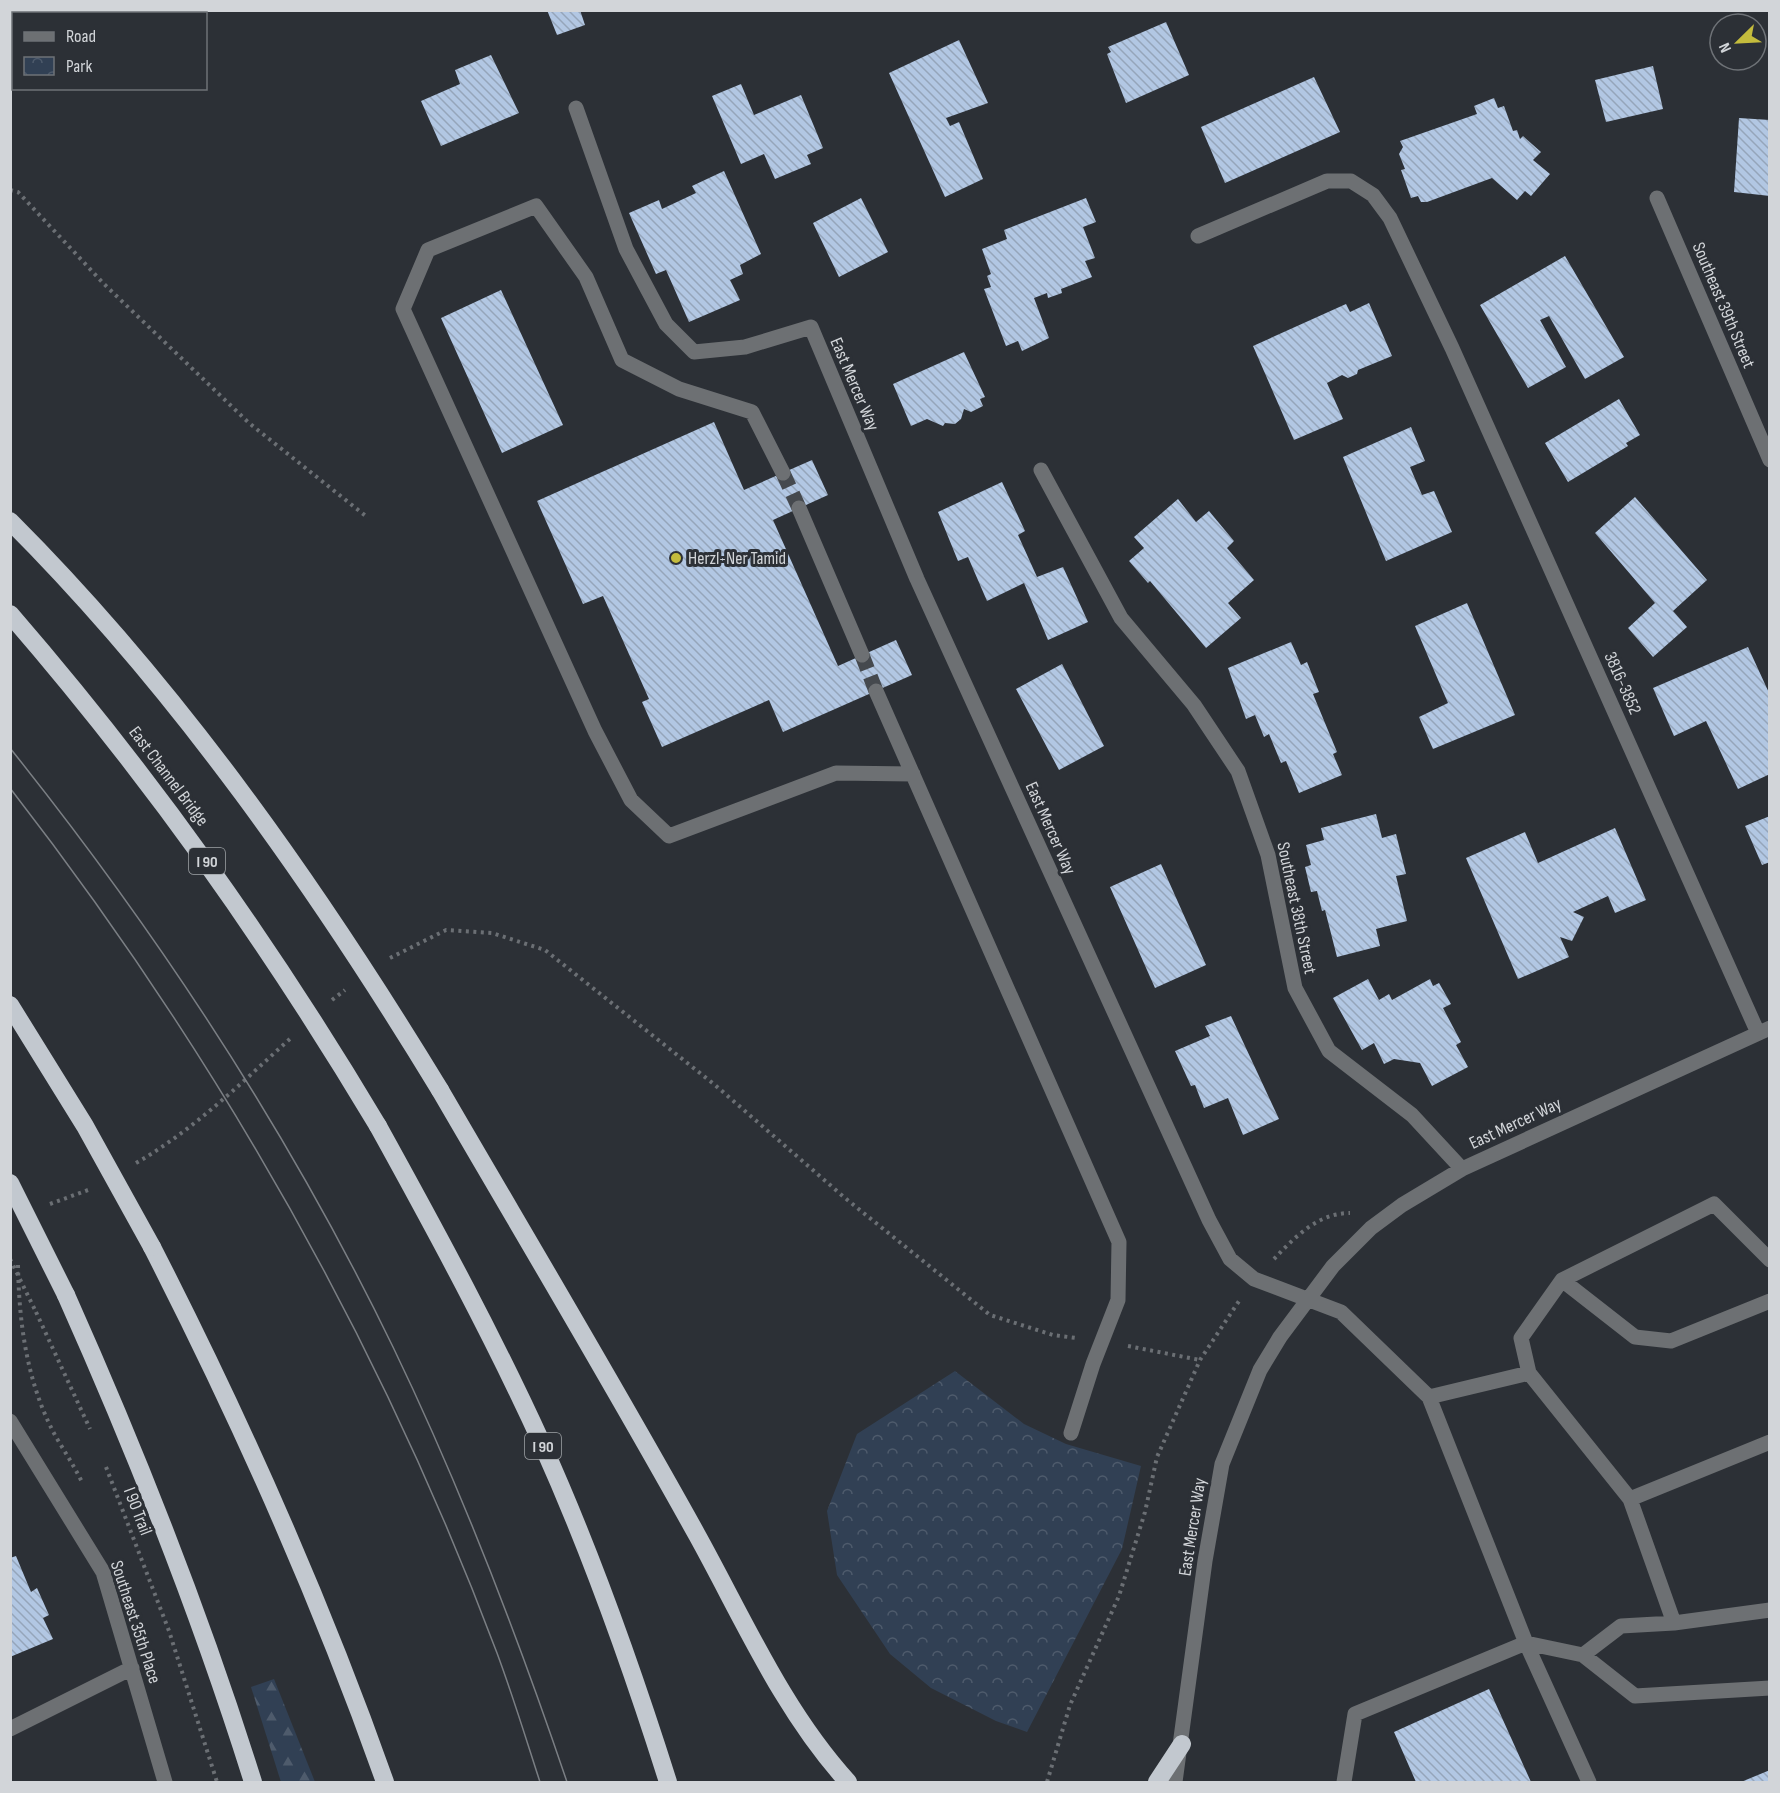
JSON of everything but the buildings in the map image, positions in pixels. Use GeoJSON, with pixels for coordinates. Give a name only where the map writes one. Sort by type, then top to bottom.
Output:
{"type":"FeatureCollection","features":[{"type":"Feature","properties":{"kind":"highway"},"geometry":{"type":"LineString","coordinates":[[10,521],[142,667],[247,801],[330,916],[440,1090],[697,1535],[776,1682],[832,1765],[848,1782]]}},
{"type":"Feature","properties":{"kind":"highway","name":"East Channel Bridge"},"geometry":{"type":"LineString","coordinates":[[10,614],[96,716],[217,874],[324,1036],[378,1126],[492,1338],[543,1447],[596,1574],[668,1782]]}},
{"type":"Feature","properties":{"kind":"highway"},"geometry":{"type":"LineString","coordinates":[[10,1005],[85,1126],[152,1246],[214,1367],[271,1491],[316,1598],[385,1782]]}},
{"type":"Feature","properties":{"kind":"highway"},"geometry":{"type":"LineString","coordinates":[[10,1183],[66,1295],[165,1529],[221,1682],[253,1782]]}},
{"type":"Feature","properties":{"kind":"highway"},"geometry":{"type":"LineString","coordinates":[[1157,1782],[1182,1744]]}},
{"type":"Feature","properties":{"kind":"street","name":"East Mercer Way"},"geometry":{"type":"LineString","coordinates":[[576,108],[626,249],[666,324],[694,352],[745,347],[811,327],[917,579],[1209,1220],[1230,1259],[1254,1279],[1308,1299]]}},
{"type":"Feature","properties":{"kind":"street","name":"3816-3852"},"geometry":{"type":"LineString","coordinates":[[1198,236],[1327,181],[1352,181],[1373,195],[1390,218],[1452,348],[1764,1030]]}},
{"type":"Feature","properties":{"kind":"street","name":"Southeast 39th Street"},"geometry":{"type":"LineString","coordinates":[[1658,198],[1770,460]]}},
{"type":"Feature","properties":{"kind":"street"},"geometry":{"type":"LineString","coordinates":[[783,473],[752,412],[680,389],[622,360],[586,277],[536,206],[428,250],[403,309],[595,730],[631,800],[669,836],[836,773],[914,774]]}},
{"type":"Feature","properties":{"kind":"street","name":"Southeast 38th Street"},"geometry":{"type":"LineString","coordinates":[[1041,470],[1120,618],[1194,705],[1238,771],[1268,855],[1295,988],[1329,1051],[1413,1115],[1462,1169]]}},
{"type":"Feature","properties":{"kind":"street"},"geometry":{"type":"LineString","coordinates":[[799,508],[862,655]]}},
{"type":"Feature","properties":{"kind":"street"},"geometry":{"type":"LineString","coordinates":[[876,691],[1119,1242],[1118,1300],[1071,1433]]}},
{"type":"Feature","properties":{"kind":"street","name":"East Mercer Way"},"geometry":{"type":"LineString","coordinates":[[1175,1782],[1182,1744],[1205,1562],[1222,1464],[1260,1370],[1280,1337],[1333,1266],[1371,1228],[1410,1200],[1462,1169],[1764,1030]]}},
{"type":"Feature","properties":{"kind":"street"},"geometry":{"type":"LineString","coordinates":[[1674,1623],[1630,1499],[1529,1373],[1521,1338],[1562,1280],[1713,1204],[1770,1260]]}},
{"type":"Feature","properties":{"kind":"street"},"geometry":{"type":"LineString","coordinates":[[1562,1280],[1635,1337],[1671,1341],[1770,1301]]}},
{"type":"Feature","properties":{"kind":"street"},"geometry":{"type":"LineString","coordinates":[[1308,1299],[1341,1312],[1429,1397],[1526,1643],[1589,1782]]}},
{"type":"Feature","properties":{"kind":"street"},"geometry":{"type":"LineString","coordinates":[[1429,1397],[1529,1373]]}},
{"type":"Feature","properties":{"kind":"street","name":"Southeast 35th Place"},"geometry":{"type":"LineString","coordinates":[[10,1421],[103,1572],[165,1782]]}},
{"type":"Feature","properties":{"kind":"street"},"geometry":{"type":"LineString","coordinates":[[1630,1499],[1770,1442]]}},
{"type":"Feature","properties":{"kind":"street"},"geometry":{"type":"LineString","coordinates":[[1583,1655],[1621,1626],[1674,1623],[1770,1610]]}},
{"type":"Feature","properties":{"kind":"street"},"geometry":{"type":"LineString","coordinates":[[1344,1782],[1355,1714],[1526,1643],[1583,1655],[1635,1696],[1770,1688]]}},
{"type":"Feature","properties":{"kind":"street"},"geometry":{"type":"LineString","coordinates":[[10,1729],[132,1668]]}},
{"type":"Feature","properties":{"kind":"path"},"geometry":{"type":"LineString","coordinates":[[10,190],[18,192],[104,284],[249,423],[367,517]]}},
{"type":"Feature","properties":{"kind":"path"},"geometry":{"type":"LineString","coordinates":[[387,960],[446,930],[492,933],[545,950],[715,1085],[845,1198],[990,1315],[1053,1335],[1102,1341],[1200,1360]]}},
{"type":"Feature","properties":{"kind":"path"},"geometry":{"type":"LineString","coordinates":[[332,1001],[350,986]]}},
{"type":"Feature","properties":{"kind":"path"},"geometry":{"type":"LineString","coordinates":[[130,1166],[158,1150],[198,1121],[296,1033]]}},
{"type":"Feature","properties":{"kind":"path"},"geometry":{"type":"LineString","coordinates":[[46,1205],[92,1187]]}},
{"type":"Feature","properties":{"kind":"path"},"geometry":{"type":"LineString","coordinates":[[1047,1782],[1070,1705],[1119,1596],[1145,1512],[1157,1457],[1200,1360],[1254,1279],[1296,1236],[1322,1218],[1338,1213],[1352,1213],[1360,1217]]}},
{"type":"Feature","properties":{"kind":"path"},"geometry":{"type":"LineString","coordinates":[[10,1259],[94,1437]]}},
{"type":"Feature","properties":{"kind":"path","name":"I 90 Trail"},"geometry":{"type":"LineString","coordinates":[[102,1458],[169,1631],[217,1782]]}},
{"type":"Feature","properties":{"kind":"green space"},"geometry":{"type":"Polygon","coordinates":[[[955,1371],[1024,1424],[1066,1444],[1141,1466],[1122,1549],[1027,1732],[996,1721],[931,1688],[890,1654],[837,1575],[827,1511],[857,1434],[955,1371]]]}},
{"type":"Feature","properties":{"kind":"green space"},"geometry":{"type":"Polygon","coordinates":[[[274,1679],[315,1782],[281,1782],[251,1687],[274,1679]]]}},
{"type":"Feature","properties":{"kind":"tunnel"},"geometry":{"type":"LineString","coordinates":[[783,473],[799,508]]}},
{"type":"Feature","properties":{"kind":"tunnel"},"geometry":{"type":"LineString","coordinates":[[862,655],[876,691]]}},
{"type":"Feature","properties":{"kind":"tram line"},"geometry":{"type":"LineString","coordinates":[[10,748],[65,818],[169,963],[266,1113],[311,1190],[393,1347],[442,1454],[508,1617],[567,1782]]}},
{"type":"Feature","properties":{"kind":"tram line"},"geometry":{"type":"LineString","coordinates":[[10,788],[85,888],[156,990],[223,1095],[286,1202],[345,1312],[400,1423],[451,1537],[497,1653],[540,1782]]}},
{"type":"Feature","properties":{"kind":"place","name":"Herzl-Ner Tamid"},"geometry":{"type":"Point","coordinates":[676,558]}}]}
